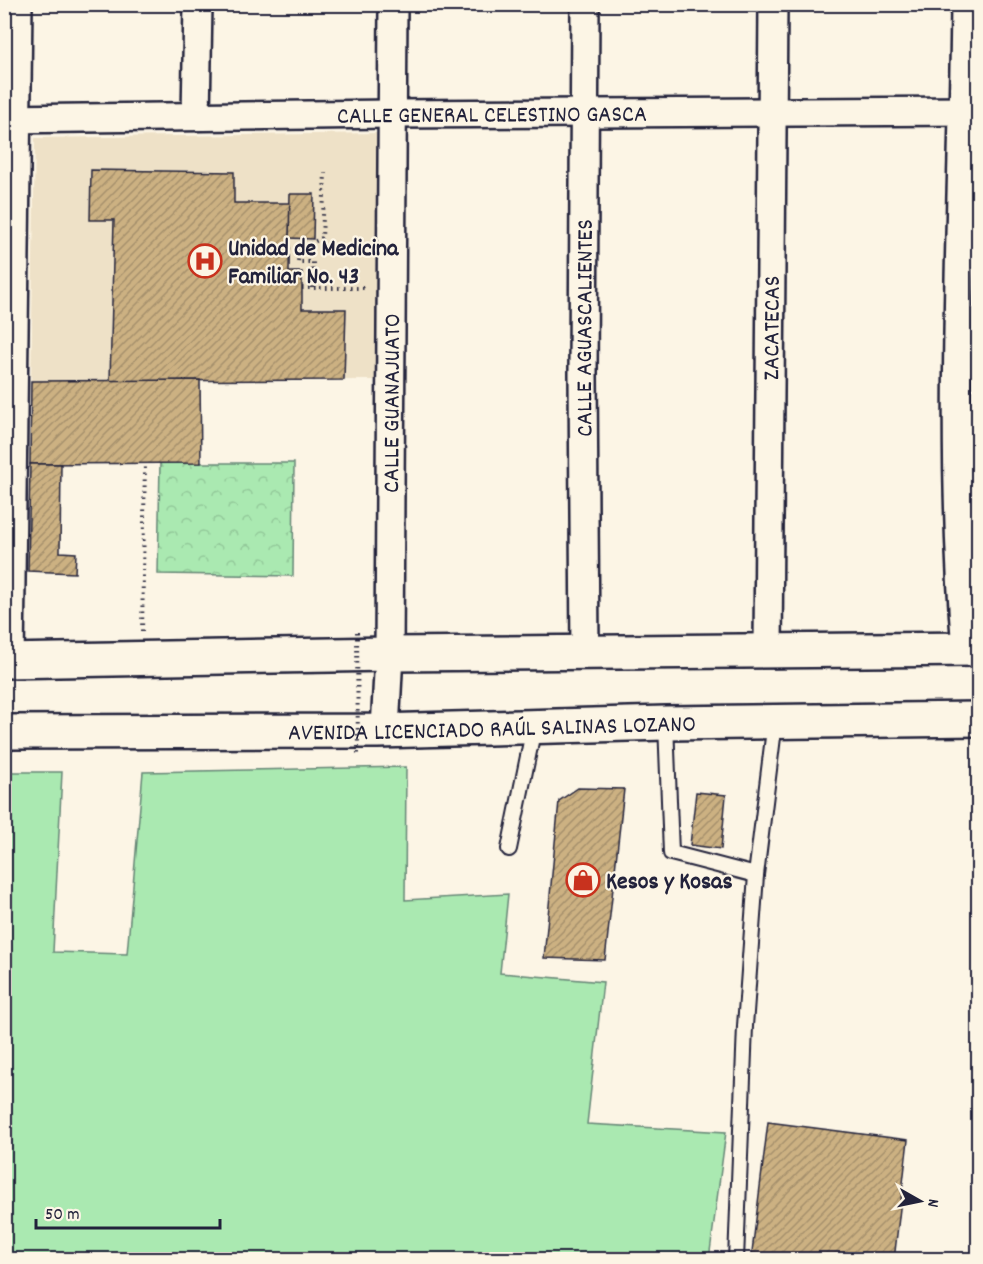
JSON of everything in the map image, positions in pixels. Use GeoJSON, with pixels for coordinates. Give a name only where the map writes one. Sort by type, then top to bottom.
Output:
{"type":"FeatureCollection","features":[{"type":"Feature","properties":{"kind":"main road"},"geometry":{"type":"LineString","coordinates":[[7,661],[389,654],[972,649]]}},
{"type":"Feature","properties":{"kind":"main road","name":"AVENIDA LICENCIADO RAÚL SALINAS LOZANO"},"geometry":{"type":"LineString","coordinates":[[4,732],[385,730],[775,721],[978,720]]}},
{"type":"Feature","properties":{"kind":"street"},"geometry":{"type":"LineString","coordinates":[[7,661],[10,119],[18,4]]}},
{"type":"Feature","properties":{"kind":"street"},"geometry":{"type":"LineString","coordinates":[[196,116],[198,4]]}},
{"type":"Feature","properties":{"kind":"street","name":"CALLE GUANAJUATO"},"geometry":{"type":"LineString","coordinates":[[385,730],[389,654],[393,4]]}},
{"type":"Feature","properties":{"kind":"street","name":"CALLE AGUASCALIENTES"},"geometry":{"type":"LineString","coordinates":[[585,4],[583,385],[585,652]]}},
{"type":"Feature","properties":{"kind":"street","name":"ZACATECAS"},"geometry":{"type":"LineString","coordinates":[[768,650],[773,4]]}},
{"type":"Feature","properties":{"kind":"street"},"geometry":{"type":"LineString","coordinates":[[965,4],[971,112],[956,406],[959,542],[972,649]]}},
{"type":"Feature","properties":{"kind":"street","name":"CALLE GENERAL CELESTINO GASCA"},"geometry":{"type":"LineString","coordinates":[[10,119],[392,114],[971,112]]}},
{"type":"Feature","properties":{"kind":"lane"},"geometry":{"type":"LineString","coordinates":[[736,1260],[740,1204],[745,1026],[756,875],[775,721]]}},
{"type":"Feature","properties":{"kind":"lane"},"geometry":{"type":"LineString","coordinates":[[666,723],[671,853],[756,875]]}},
{"type":"Feature","properties":{"kind":"lane"},"geometry":{"type":"LineString","coordinates":[[508,849],[534,727]]}},
{"type":"Feature","properties":{"kind":"path"},"geometry":{"type":"LineString","coordinates":[[289,249],[298,249],[322,238],[325,173]]}},
{"type":"Feature","properties":{"kind":"path"},"geometry":{"type":"LineString","coordinates":[[298,249],[298,262],[313,262],[312,288]]}},
{"type":"Feature","properties":{"kind":"path"},"geometry":{"type":"LineString","coordinates":[[302,288],[391,288]]}},
{"type":"Feature","properties":{"kind":"path"},"geometry":{"type":"LineString","coordinates":[[142,658],[145,463]]}},
{"type":"Feature","properties":{"kind":"path"},"geometry":{"type":"LineString","coordinates":[[357,632],[358,754]]}},
{"type":"Feature","properties":{"kind":"shaded area","name":"Unidad de Medicina Familiar No. 43"},"geometry":{"type":"Polygon","coordinates":[[[380,133],[376,380],[31,381],[35,138],[380,133]]]}},
{"type":"Feature","properties":{"kind":"green space"},"geometry":{"type":"Polygon","coordinates":[[[160,463],[294,463],[293,576],[158,574],[160,463]]]}},
{"type":"Feature","properties":{"kind":"green space"},"geometry":{"type":"Polygon","coordinates":[[[406,767],[405,900],[508,894],[500,973],[603,982],[587,1124],[726,1132],[709,1259],[5,1259],[5,772],[62,772],[53,952],[127,954],[143,772],[406,767]]]}},
{"type":"Feature","properties":{"kind":"building"},"geometry":{"type":"Polygon","coordinates":[[[91,170],[234,172],[234,203],[290,203],[289,272],[302,272],[302,309],[346,309],[344,380],[110,381],[114,220],[90,220],[91,170]]]}},
{"type":"Feature","properties":{"kind":"building"},"geometry":{"type":"Polygon","coordinates":[[[290,194],[314,194],[313,239],[289,238],[290,194]]]}},
{"type":"Feature","properties":{"kind":"building"},"geometry":{"type":"Polygon","coordinates":[[[200,380],[201,463],[30,464],[31,381],[200,380]]]}},
{"type":"Feature","properties":{"kind":"building"},"geometry":{"type":"Polygon","coordinates":[[[30,464],[61,464],[60,552],[76,553],[75,573],[28,571],[30,464]]]}},
{"type":"Feature","properties":{"kind":"building","name":"Kesos y Kosas"},"geometry":{"type":"Polygon","coordinates":[[[578,788],[624,789],[605,960],[544,958],[559,801],[578,788]]]}},
{"type":"Feature","properties":{"kind":"building"},"geometry":{"type":"Polygon","coordinates":[[[696,792],[726,795],[721,849],[690,845],[696,792]]]}},
{"type":"Feature","properties":{"kind":"building"},"geometry":{"type":"Polygon","coordinates":[[[768,1122],[908,1140],[894,1260],[751,1260],[768,1122]]]}},
{"type":"Feature","properties":{"kind":"place","name":"Unidad de Medicina Familiar No. 43"},"geometry":{"type":"Point","coordinates":[205,261]}},
{"type":"Feature","properties":{"kind":"place","name":"Kesos y Kosas"},"geometry":{"type":"Point","coordinates":[583,880]}}]}
